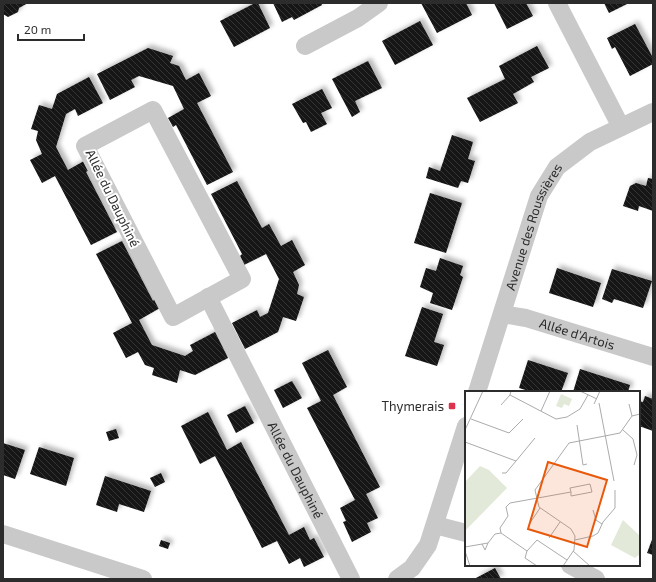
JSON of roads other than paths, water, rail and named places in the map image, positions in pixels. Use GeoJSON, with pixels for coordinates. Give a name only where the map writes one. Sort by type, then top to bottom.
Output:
{"type":"FeatureCollection","features":[{"type":"Feature","properties":{"kind":"street"},"geometry":{"type":"LineString","coordinates":[[305,46],[358,18],[379,3]]}},
{"type":"Feature","properties":{"kind":"street"},"geometry":{"type":"LineString","coordinates":[[557,3],[621,127]]}},
{"type":"Feature","properties":{"kind":"street","name":"Allée du Dauphiné"},"geometry":{"type":"LineString","coordinates":[[153,110],[242,279],[208,298],[173,317],[85,146],[153,110]]}},
{"type":"Feature","properties":{"kind":"street","name":"Avenue des Roussières"},"geometry":{"type":"LineString","coordinates":[[477,391],[539,196],[546,184],[557,167],[590,142],[653,112]]}},
{"type":"Feature","properties":{"kind":"street","name":"Allée du Dauphiné"},"geometry":{"type":"LineString","coordinates":[[208,298],[352,579]]}},
{"type":"Feature","properties":{"kind":"street","name":"Allée d'Artois"},"geometry":{"type":"LineString","coordinates":[[502,314],[526,318],[653,357]]}},
{"type":"Feature","properties":{"kind":"street"},"geometry":{"type":"LineString","coordinates":[[397,579],[412,568],[428,545],[465,429]]}},
{"type":"Feature","properties":{"kind":"street"},"geometry":{"type":"LineString","coordinates":[[435,525],[465,534]]}},
{"type":"Feature","properties":{"kind":"street"},"geometry":{"type":"LineString","coordinates":[[3,534],[143,579]]}},
{"type":"Feature","properties":{"kind":"street"},"geometry":{"type":"LineString","coordinates":[[572,566],[596,579]]}},
{"type":"Feature","properties":{"kind":"place","name":"Thymerais"},"geometry":{"type":"Point","coordinates":[452,406]}}]}
